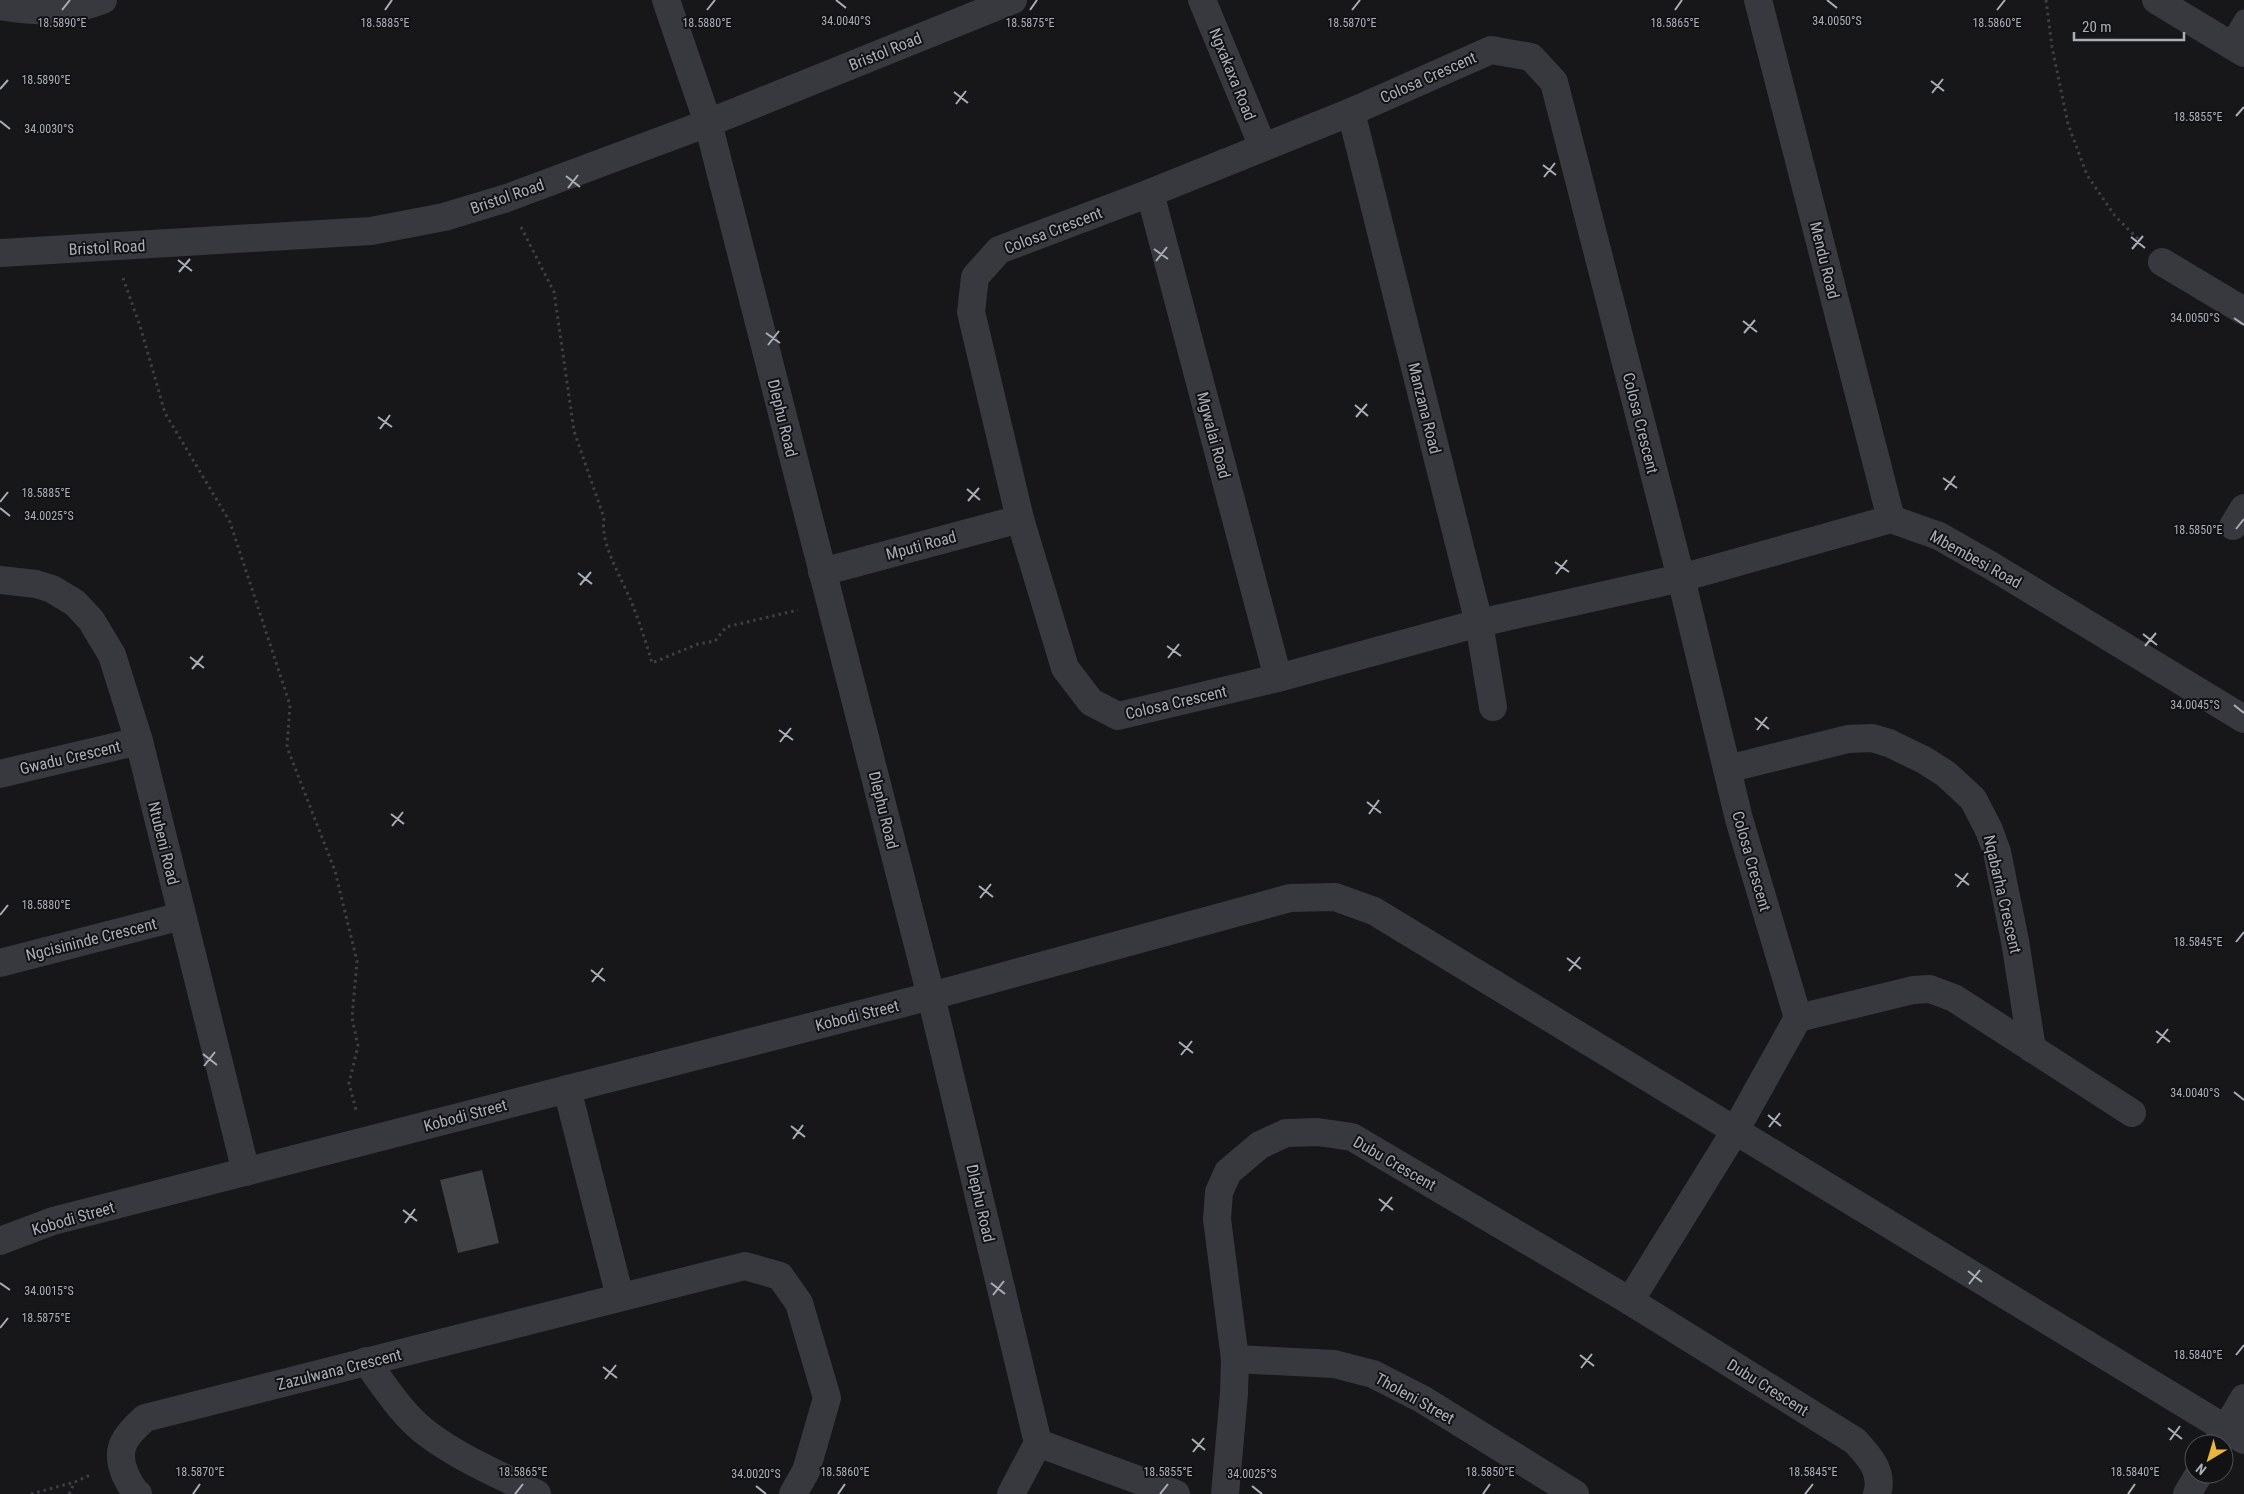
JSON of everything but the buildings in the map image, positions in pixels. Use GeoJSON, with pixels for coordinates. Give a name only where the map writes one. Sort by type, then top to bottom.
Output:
{"type":"FeatureCollection","features":[{"type":"Feature","properties":{"kind":"street"},"geometry":{"type":"LineString","coordinates":[[0,6],[40,12],[69,9],[103,0]]}},
{"type":"Feature","properties":{"kind":"street","name":"Dlephu Road"},"geometry":{"type":"LineString","coordinates":[[666,0],[708,123],[931,996],[1038,1444]]}},
{"type":"Feature","properties":{"kind":"street","name":"Bristol Road"},"geometry":{"type":"LineString","coordinates":[[0,253],[370,231],[444,217],[507,198],[708,123],[1013,0]]}},
{"type":"Feature","properties":{"kind":"street","name":"Ngxakaxa Road"},"geometry":{"type":"LineString","coordinates":[[1202,0],[1263,147]]}},
{"type":"Feature","properties":{"kind":"street","name":"Mendu Road"},"geometry":{"type":"LineString","coordinates":[[1758,0],[1891,519]]}},
{"type":"Feature","properties":{"kind":"street"},"geometry":{"type":"LineString","coordinates":[[2156,0],[2237,49]]}},
{"type":"Feature","properties":{"kind":"street","name":"Colosa Crescent"},"geometry":{"type":"LineString","coordinates":[[1681,578],[1479,623],[1278,678],[1118,716],[1090,702],[1065,668],[1020,519],[970,312],[975,277],[1000,250],[1351,112],[1491,50],[1531,57],[1554,82],[1681,578],[1739,819],[1798,1018]]}},
{"type":"Feature","properties":{"kind":"street","name":"Manzana Road"},"geometry":{"type":"LineString","coordinates":[[1351,112],[1479,623],[1493,706]]}},
{"type":"Feature","properties":{"kind":"street","name":"Mgwalai Road"},"geometry":{"type":"LineString","coordinates":[[1150,192],[1278,678]]}},
{"type":"Feature","properties":{"kind":"street"},"geometry":{"type":"LineString","coordinates":[[2162,262],[2244,311]]}},
{"type":"Feature","properties":{"kind":"street","name":"Mputi Road"},"geometry":{"type":"LineString","coordinates":[[822,572],[1020,519]]}},
{"type":"Feature","properties":{"kind":"street"},"geometry":{"type":"LineString","coordinates":[[1681,578],[1891,519]]}},
{"type":"Feature","properties":{"kind":"street","name":"Mbembesi Road"},"geometry":{"type":"LineString","coordinates":[[1891,519],[1939,536],[2244,719]]}},
{"type":"Feature","properties":{"kind":"street","name":"Ntubeni Road"},"geometry":{"type":"LineString","coordinates":[[0,580],[36,584],[52,589],[75,603],[91,620],[112,655],[139,741],[246,1172]]}},
{"type":"Feature","properties":{"kind":"street","name":"Nqabarha Crescent"},"geometry":{"type":"LineString","coordinates":[[1727,769],[1848,739],[1872,738],[1889,743],[1924,760],[1946,774],[1974,799],[1997,852],[2015,941],[2032,1050]]}},
{"type":"Feature","properties":{"kind":"street","name":"Gwadu Crescent"},"geometry":{"type":"LineString","coordinates":[[0,774],[139,741]]}},
{"type":"Feature","properties":{"kind":"street","name":"Kobodi Street"},"geometry":{"type":"LineString","coordinates":[[0,1241],[53,1222],[931,996],[1290,898],[1335,897],[1374,911],[1735,1131],[2223,1434]]}},
{"type":"Feature","properties":{"kind":"street","name":"Ngcisininde Crescent"},"geometry":{"type":"LineString","coordinates":[[0,963],[182,916]]}},
{"type":"Feature","properties":{"kind":"street"},"geometry":{"type":"LineString","coordinates":[[1630,1301],[1735,1131],[1798,1018],[1889,994],[1930,989],[1954,998],[2132,1113]]}},
{"type":"Feature","properties":{"kind":"street"},"geometry":{"type":"LineString","coordinates":[[567,1089],[620,1297]]}},
{"type":"Feature","properties":{"kind":"street","name":"Dubu Crescent"},"geometry":{"type":"LineString","coordinates":[[1225,1494],[1234,1393],[1235,1358],[1217,1219],[1219,1192],[1228,1172],[1260,1145],[1286,1133],[1318,1132],[1352,1137],[1630,1301],[1855,1441],[1870,1456],[1876,1468],[1879,1486],[1877,1494]]}},
{"type":"Feature","properties":{"kind":"street","name":"Zazulwana Crescent"},"geometry":{"type":"LineString","coordinates":[[138,1494],[132,1489],[120,1462],[121,1448],[130,1432],[145,1418],[745,1266],[780,1276],[800,1302],[827,1398],[806,1471],[793,1494]]}},
{"type":"Feature","properties":{"kind":"street","name":"Tholeni Street"},"geometry":{"type":"LineString","coordinates":[[1235,1358],[1334,1364],[1373,1374],[1422,1399],[1575,1494]]}},
{"type":"Feature","properties":{"kind":"street"},"geometry":{"type":"LineString","coordinates":[[366,1362],[404,1412],[428,1434],[457,1452],[537,1494]]}},
{"type":"Feature","properties":{"kind":"street"},"geometry":{"type":"LineString","coordinates":[[2230,1434],[2244,1398]]}},
{"type":"Feature","properties":{"kind":"street"},"geometry":{"type":"LineString","coordinates":[[1012,1494],[1038,1444],[1176,1494]]}},
{"type":"Feature","properties":{"kind":"lane"},"geometry":{"type":"LineString","coordinates":[[2237,49],[2244,19]]}},
{"type":"Feature","properties":{"kind":"path"},"geometry":{"type":"LineString","coordinates":[[2046,0],[2052,47],[2068,124],[2087,175],[2115,216],[2162,262]]}},
{"type":"Feature","properties":{"kind":"path"},"geometry":{"type":"LineString","coordinates":[[507,198],[554,292],[574,431],[604,518],[602,529],[618,575],[645,636],[652,663],[698,644],[715,641],[726,627],[830,602]]}},
{"type":"Feature","properties":{"kind":"path"},"geometry":{"type":"LineString","coordinates":[[112,246],[140,326],[165,413],[230,522],[290,705],[287,746],[335,871],[357,961],[352,1018],[358,1046],[349,1083],[365,1141]]}},
{"type":"Feature","properties":{"kind":"path"},"geometry":{"type":"LineString","coordinates":[[31,1494],[75,1482],[68,1494]]}}]}
